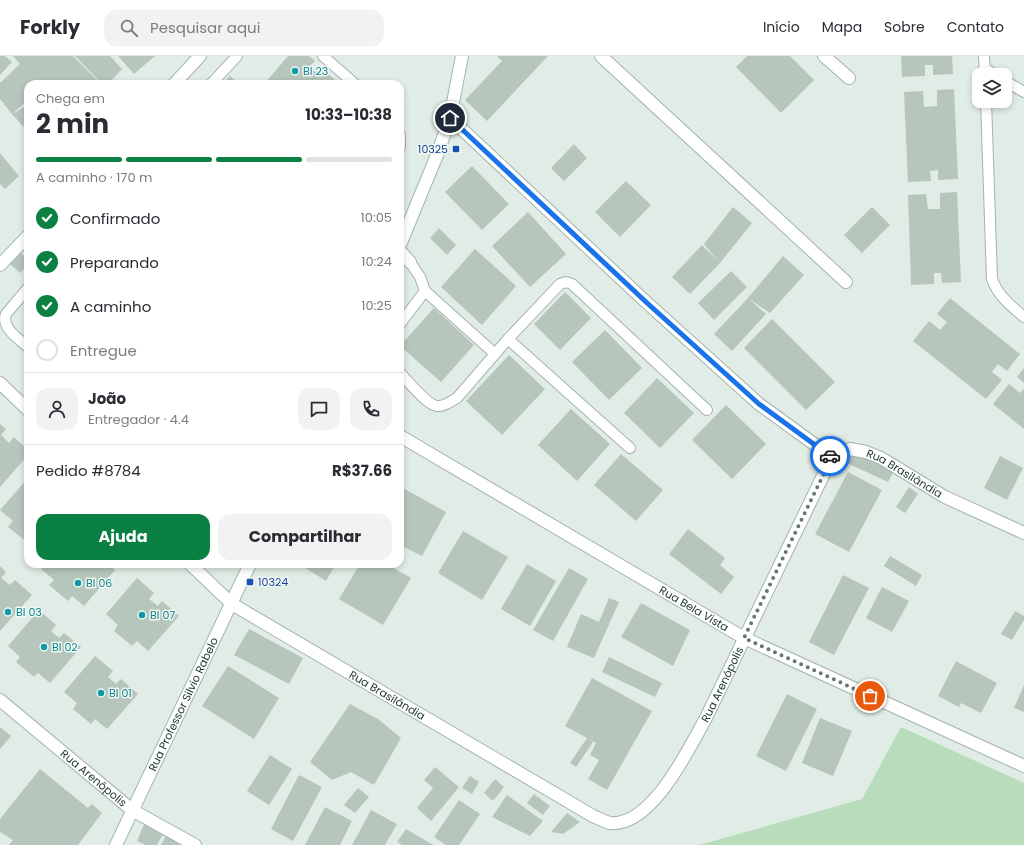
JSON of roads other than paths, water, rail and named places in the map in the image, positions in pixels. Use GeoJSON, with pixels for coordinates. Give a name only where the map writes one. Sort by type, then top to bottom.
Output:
{"type":"FeatureCollection","features":[{"type":"Feature","properties":{"kind":"street"},"geometry":{"type":"LineString","coordinates":[[178,80],[200,56]]}},
{"type":"Feature","properties":{"kind":"street"},"geometry":{"type":"LineString","coordinates":[[404,235],[437,155],[450,118],[462,56]]}},
{"type":"Feature","properties":{"kind":"street"},"geometry":{"type":"LineString","coordinates":[[601,56],[846,282]]}},
{"type":"Feature","properties":{"kind":"street"},"geometry":{"type":"LineString","coordinates":[[824,56],[849,78]]}},
{"type":"Feature","properties":{"kind":"street"},"geometry":{"type":"LineString","coordinates":[[450,118],[646,302],[759,404],[832,457]]}},
{"type":"Feature","properties":{"kind":"street"},"geometry":{"type":"LineString","coordinates":[[0,265],[24,240]]}},
{"type":"Feature","properties":{"kind":"street"},"geometry":{"type":"LineString","coordinates":[[404,255],[410,262]]}},
{"type":"Feature","properties":{"kind":"street"},"geometry":{"type":"LineString","coordinates":[[0,383],[24,406]]}},
{"type":"Feature","properties":{"kind":"street","name":"Rua Bela Vista"},"geometry":{"type":"LineString","coordinates":[[404,438],[744,638],[1024,766]]}},
{"type":"Feature","properties":{"kind":"street","name":"Rua Brasilândia"},"geometry":{"type":"LineString","coordinates":[[832,457],[850,449],[866,452],[881,458],[945,496],[1024,533]]}},
{"type":"Feature","properties":{"kind":"street","name":"Rua Arenópolis"},"geometry":{"type":"LineString","coordinates":[[593,816],[610,823],[624,821],[643,811],[661,792],[684,757],[706,718],[832,457]]}},
{"type":"Feature","properties":{"kind":"street","name":"Rua Brasilândia"},"geometry":{"type":"LineString","coordinates":[[194,568],[232,604],[593,816]]}},
{"type":"Feature","properties":{"kind":"street","name":"Rua Professor Silvio Rabelo"},"geometry":{"type":"LineString","coordinates":[[116,845],[248,568]]}},
{"type":"Feature","properties":{"kind":"street","name":"Rua Arenópolis"},"geometry":{"type":"LineString","coordinates":[[0,700],[132,810],[195,845]]}},
{"type":"Feature","properties":{"kind":"lane"},"geometry":{"type":"LineString","coordinates":[[215,80],[237,56]]}},
{"type":"Feature","properties":{"kind":"lane"},"geometry":{"type":"LineString","coordinates":[[323,56],[350,80]]}},
{"type":"Feature","properties":{"kind":"lane"},"geometry":{"type":"LineString","coordinates":[[984,56],[984,68]]}},
{"type":"Feature","properties":{"kind":"lane"},"geometry":{"type":"LineString","coordinates":[[1012,85],[1024,92]]}},
{"type":"Feature","properties":{"kind":"lane"},"geometry":{"type":"LineString","coordinates":[[986,108],[992,280],[995,290],[1024,318]]}},
{"type":"Feature","properties":{"kind":"lane"},"geometry":{"type":"LineString","coordinates":[[410,262],[420,277],[425,291],[494,353]]}},
{"type":"Feature","properties":{"kind":"lane"},"geometry":{"type":"LineString","coordinates":[[404,377],[431,404],[438,407],[447,404],[457,398],[508,338],[560,284],[566,282],[572,284],[707,410]]}},
{"type":"Feature","properties":{"kind":"lane"},"geometry":{"type":"LineString","coordinates":[[404,319],[425,291]]}},
{"type":"Feature","properties":{"kind":"lane"},"geometry":{"type":"LineString","coordinates":[[24,293],[6,314],[4,319],[9,329],[24,343]]}},
{"type":"Feature","properties":{"kind":"lane"},"geometry":{"type":"LineString","coordinates":[[508,338],[630,448]]}},
{"type":"Feature","properties":{"kind":"place","name":"Bl 23"},"geometry":{"type":"Point","coordinates":[295,71]}},
{"type":"Feature","properties":{"kind":"place","name":"10325"},"geometry":{"type":"Point","coordinates":[456,149]}},
{"type":"Feature","properties":{"kind":"place","name":"10324"},"geometry":{"type":"Point","coordinates":[250,582]}},
{"type":"Feature","properties":{"kind":"place","name":"Bl 06"},"geometry":{"type":"Point","coordinates":[78,583]}},
{"type":"Feature","properties":{"kind":"place","name":"Bl 03"},"geometry":{"type":"Point","coordinates":[8,612]}},
{"type":"Feature","properties":{"kind":"place","name":"Bl 07"},"geometry":{"type":"Point","coordinates":[142,615]}},
{"type":"Feature","properties":{"kind":"place","name":"Bl 02"},"geometry":{"type":"Point","coordinates":[44,647]}},
{"type":"Feature","properties":{"kind":"place","name":"Bl 01"},"geometry":{"type":"Point","coordinates":[101,693]}}]}
